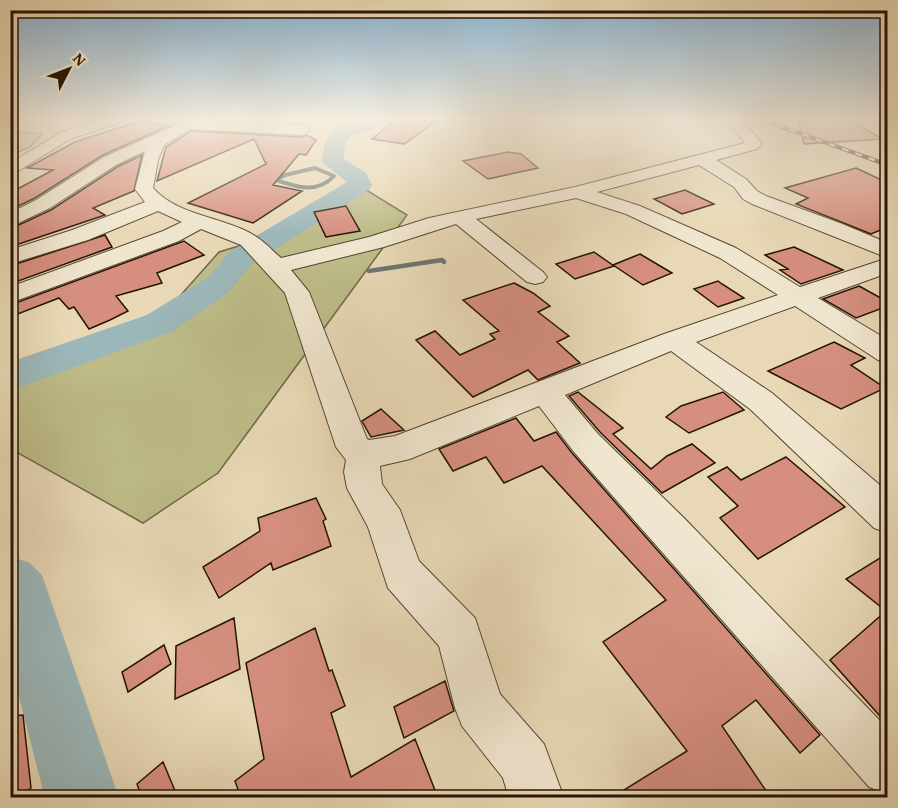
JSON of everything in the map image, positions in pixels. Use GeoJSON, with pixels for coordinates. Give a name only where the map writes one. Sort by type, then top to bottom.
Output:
{"type":"FeatureCollection","features":[{"type":"Feature","properties":{"kind":"street"},"geometry":{"type":"LineString","coordinates":[[10,171],[31,158]]}},
{"type":"Feature","properties":{"kind":"street"},"geometry":{"type":"LineString","coordinates":[[10,221],[50,200],[117,158]]}},
{"type":"Feature","properties":{"kind":"street"},"geometry":{"type":"LineString","coordinates":[[150,158],[144,189],[156,203],[249,241],[297,292],[353,447],[364,455],[398,449],[545,393],[674,340],[888,265]]}},
{"type":"Feature","properties":{"kind":"street"},"geometry":{"type":"LineString","coordinates":[[274,267],[339,252],[436,222],[576,192],[710,158]]}},
{"type":"Feature","properties":{"kind":"street"},"geometry":{"type":"LineString","coordinates":[[703,160],[740,183],[759,200],[833,227],[888,251]]}},
{"type":"Feature","properties":{"kind":"street"},"geometry":{"type":"LineString","coordinates":[[576,192],[621,205],[716,246],[888,353]]}},
{"type":"Feature","properties":{"kind":"street"},"geometry":{"type":"LineString","coordinates":[[10,257],[80,235],[146,210],[156,203]]}},
{"type":"Feature","properties":{"kind":"street"},"geometry":{"type":"LineString","coordinates":[[462,218],[535,277]]}},
{"type":"Feature","properties":{"kind":"street"},"geometry":{"type":"LineString","coordinates":[[10,296],[162,240],[201,221]]}},
{"type":"Feature","properties":{"kind":"street"},"geometry":{"type":"LineString","coordinates":[[674,340],[761,401],[888,516]]}},
{"type":"Feature","properties":{"kind":"street"},"geometry":{"type":"LineString","coordinates":[[545,393],[586,443],[888,768]]}},
{"type":"Feature","properties":{"kind":"street"},"geometry":{"type":"LineString","coordinates":[[364,455],[362,472],[365,488],[386,522],[403,574],[459,634],[480,708],[525,763],[537,798]]}},
{"type":"Feature","properties":{"kind":"shaded area"},"geometry":{"type":"Polygon","coordinates":[[[350,186],[368,191],[407,215],[218,473],[143,523],[13,450],[11,451],[11,362],[93,341],[172,305],[219,252],[275,235],[302,215],[350,186]]]}},
{"type":"Feature","properties":{"kind":"building"},"geometry":{"type":"Polygon","coordinates":[[[46,158],[99,158],[35,198],[10,210],[10,193],[53,170],[27,168],[46,158]]]}},
{"type":"Feature","properties":{"kind":"building"},"geometry":{"type":"Polygon","coordinates":[[[141,158],[134,191],[93,208],[105,215],[10,247],[10,229],[51,210],[117,167],[141,158]]]}},
{"type":"Feature","properties":{"kind":"building"},"geometry":{"type":"Polygon","coordinates":[[[163,158],[211,158],[157,181],[163,158]]]}},
{"type":"Feature","properties":{"kind":"building"},"geometry":{"type":"Polygon","coordinates":[[[263,158],[296,158],[273,185],[302,191],[253,223],[188,203],[266,164],[263,158]]]}},
{"type":"Feature","properties":{"kind":"building"},"geometry":{"type":"Polygon","coordinates":[[[479,158],[526,158],[538,168],[488,179],[463,161],[479,158]]]}},
{"type":"Feature","properties":{"kind":"building"},"geometry":{"type":"Polygon","coordinates":[[[856,168],[888,183],[888,227],[871,234],[796,204],[808,198],[785,188],[856,168]]]}},
{"type":"Feature","properties":{"kind":"building"},"geometry":{"type":"Polygon","coordinates":[[[685,190],[714,204],[682,214],[654,199],[685,190]]]}},
{"type":"Feature","properties":{"kind":"building"},"geometry":{"type":"Polygon","coordinates":[[[346,206],[360,231],[326,237],[314,212],[346,206]]]}},
{"type":"Feature","properties":{"kind":"building"},"geometry":{"type":"Polygon","coordinates":[[[105,235],[112,247],[10,284],[10,266],[105,235]]]}},
{"type":"Feature","properties":{"kind":"building"},"geometry":{"type":"Polygon","coordinates":[[[184,241],[204,255],[157,273],[162,283],[116,296],[128,311],[110,320],[89,329],[74,307],[69,309],[59,298],[10,317],[10,305],[184,241]]]}},
{"type":"Feature","properties":{"kind":"building"},"geometry":{"type":"Polygon","coordinates":[[[794,247],[843,270],[801,284],[780,270],[788,269],[765,255],[794,247]]]}},
{"type":"Feature","properties":{"kind":"building"},"geometry":{"type":"Polygon","coordinates":[[[594,252],[614,266],[575,279],[556,264],[594,252]]]}},
{"type":"Feature","properties":{"kind":"building"},"geometry":{"type":"Polygon","coordinates":[[[640,254],[672,273],[643,285],[613,265],[640,254]]]}},
{"type":"Feature","properties":{"kind":"building"},"geometry":{"type":"Polygon","coordinates":[[[718,281],[744,298],[718,307],[694,289],[718,281]]]}},
{"type":"Feature","properties":{"kind":"building"},"geometry":{"type":"Polygon","coordinates":[[[514,283],[533,293],[550,306],[538,312],[569,336],[557,342],[580,363],[538,380],[528,370],[473,397],[416,340],[435,331],[460,355],[495,339],[490,334],[499,331],[463,300],[514,283]]]}},
{"type":"Feature","properties":{"kind":"building"},"geometry":{"type":"Polygon","coordinates":[[[859,286],[888,302],[888,306],[856,318],[823,299],[859,286]]]}},
{"type":"Feature","properties":{"kind":"building"},"geometry":{"type":"Polygon","coordinates":[[[834,342],[865,358],[851,365],[885,388],[841,409],[768,371],[834,342]]]}},
{"type":"Feature","properties":{"kind":"building"},"geometry":{"type":"Polygon","coordinates":[[[578,392],[623,428],[613,434],[651,469],[667,456],[692,444],[715,463],[662,493],[600,432],[569,396],[578,392]]]}},
{"type":"Feature","properties":{"kind":"building"},"geometry":{"type":"Polygon","coordinates":[[[723,392],[744,410],[689,433],[666,417],[681,406],[723,392]]]}},
{"type":"Feature","properties":{"kind":"building"},"geometry":{"type":"Polygon","coordinates":[[[381,409],[404,430],[371,437],[362,421],[381,409]]]}},
{"type":"Feature","properties":{"kind":"building"},"geometry":{"type":"Polygon","coordinates":[[[516,418],[534,441],[556,432],[820,735],[800,753],[756,700],[722,726],[771,798],[611,798],[687,751],[603,642],[666,600],[542,466],[504,483],[486,457],[453,471],[439,449],[516,418]]]}},
{"type":"Feature","properties":{"kind":"building"},"geometry":{"type":"Polygon","coordinates":[[[786,457],[845,507],[758,559],[720,518],[738,506],[708,477],[727,467],[741,480],[786,457]]]}},
{"type":"Feature","properties":{"kind":"building"},"geometry":{"type":"Polygon","coordinates":[[[316,498],[326,519],[323,521],[331,546],[273,570],[271,563],[219,598],[203,567],[260,531],[258,518],[316,498]]]}},
{"type":"Feature","properties":{"kind":"building"},"geometry":{"type":"Polygon","coordinates":[[[888,553],[888,725],[830,660],[886,611],[846,579],[888,553]]]}},
{"type":"Feature","properties":{"kind":"building"},"geometry":{"type":"Polygon","coordinates":[[[234,618],[240,669],[175,699],[176,646],[234,618]]]}},
{"type":"Feature","properties":{"kind":"building"},"geometry":{"type":"Polygon","coordinates":[[[315,628],[329,671],[332,670],[345,706],[331,713],[351,777],[415,739],[438,798],[241,798],[235,781],[264,759],[246,663],[315,628]]]}},
{"type":"Feature","properties":{"kind":"building"},"geometry":{"type":"Polygon","coordinates":[[[164,645],[171,664],[128,692],[122,672],[164,645]]]}},
{"type":"Feature","properties":{"kind":"building"},"geometry":{"type":"Polygon","coordinates":[[[445,681],[454,711],[404,738],[394,707],[445,681]]]}},
{"type":"Feature","properties":{"kind":"building"},"geometry":{"type":"Polygon","coordinates":[[[23,715],[31,788],[16,798],[10,798],[10,716],[23,715]]]}},
{"type":"Feature","properties":{"kind":"building"},"geometry":{"type":"Polygon","coordinates":[[[163,762],[178,798],[142,798],[137,784],[163,762]]]}},
{"type":"Feature","properties":{"kind":"waterway"},"geometry":{"type":"LineString","coordinates":[[10,377],[160,323],[218,285],[242,257],[360,185],[358,178],[333,162],[333,158]]}},
{"type":"Feature","properties":{"kind":"waterway"},"geometry":{"type":"LineString","coordinates":[[315,168],[334,176],[327,182],[314,187],[299,187],[276,180],[285,175],[315,168]]}},
{"type":"Feature","properties":{"kind":"waterway"},"geometry":{"type":"LineString","coordinates":[[369,271],[442,260],[444,262]]}},
{"type":"Feature","properties":{"kind":"waterway"},"geometry":{"type":"LineString","coordinates":[[10,583],[22,595],[82,798]]}},
{"type":"Feature","properties":{"kind":"railway"},"geometry":{"type":"LineString","coordinates":[[868,158],[888,165]]}}]}
